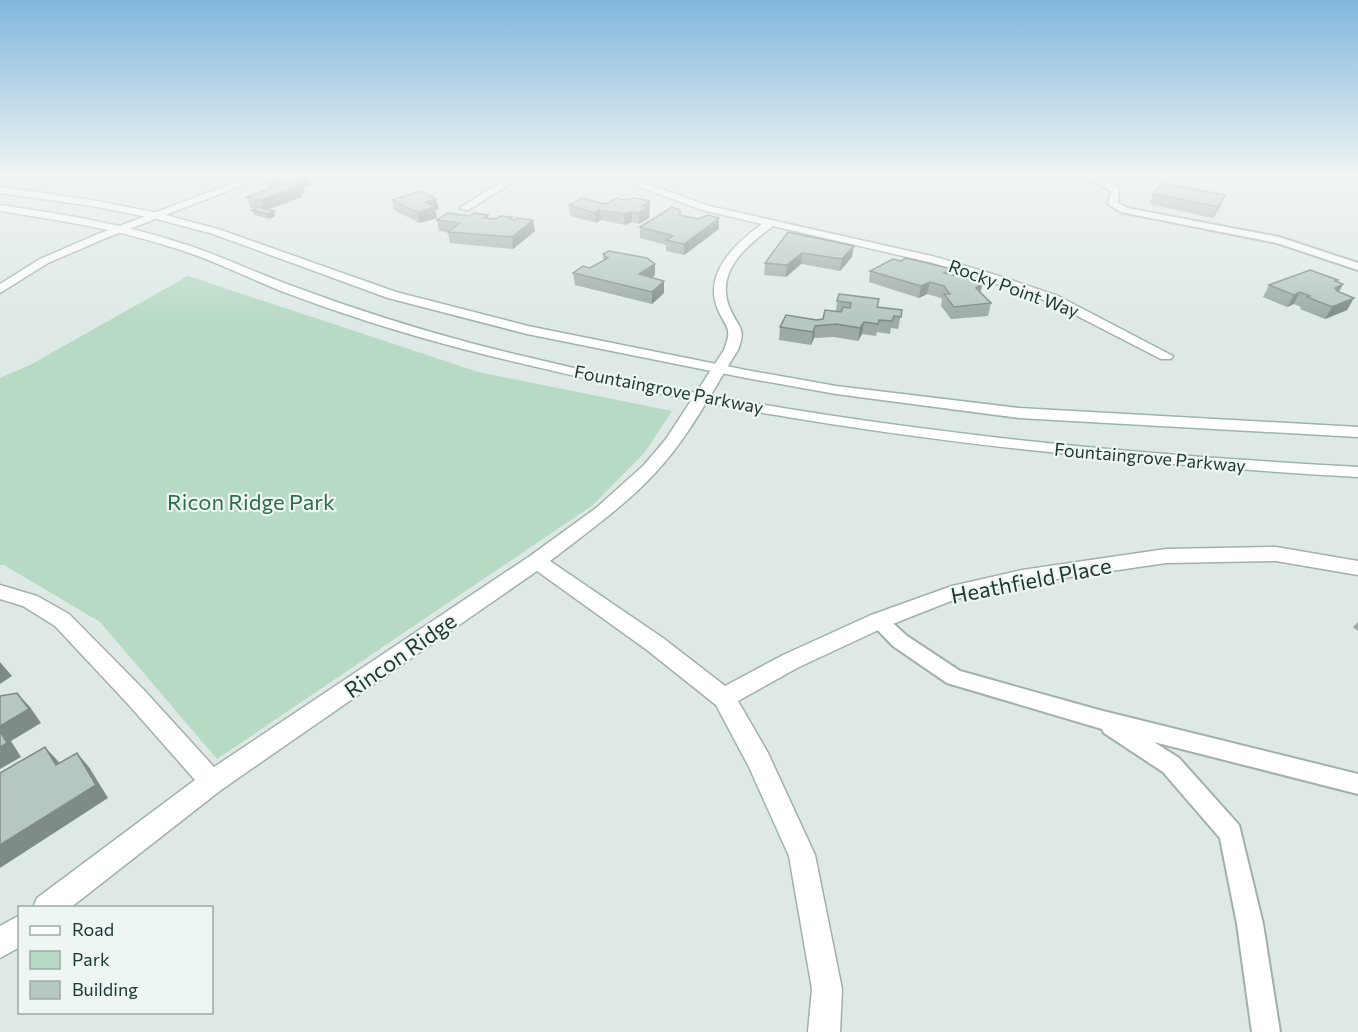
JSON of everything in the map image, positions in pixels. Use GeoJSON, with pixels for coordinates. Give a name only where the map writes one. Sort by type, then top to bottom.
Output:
{"type":"FeatureCollection","features":[{"type":"Feature","properties":{"kind":"street","name":"Fountaingrove Parkway"},"geometry":{"type":"LineString","coordinates":[[88,223],[122,229],[181,246],[358,314],[433,336],[495,353],[700,397],[829,422],[1027,447],[1358,472]]}},
{"type":"Feature","properties":{"kind":"street"},"geometry":{"type":"LineString","coordinates":[[0,289],[44,261],[138,223]]}},
{"type":"Feature","properties":{"kind":"street","name":"Fountaingrove Parkway"},"geometry":{"type":"LineString","coordinates":[[184,223],[217,232],[392,295],[527,330],[717,369],[836,390],[1019,413],[1358,432]]}},
{"type":"Feature","properties":{"kind":"street","name":"Rocky Point Way"},"geometry":{"type":"LineString","coordinates":[[766,223],[807,230],[926,257],[986,276],[1054,299],[1166,356]]}},
{"type":"Feature","properties":{"kind":"street","name":"Rincon Ridge"},"geometry":{"type":"LineString","coordinates":[[50,906],[212,782],[537,561],[602,512],[650,469],[691,415],[736,338],[737,328],[722,303],[721,275],[730,256],[769,224]]}},
{"type":"Feature","properties":{"kind":"street","name":"Heathfield Place"},"geometry":{"type":"LineString","coordinates":[[724,698],[791,661],[878,621],[952,593],[1012,579],[1166,556],[1276,554],[1358,568]]}},
{"type":"Feature","properties":{"kind":"street"},"geometry":{"type":"LineString","coordinates":[[537,561],[655,644],[724,698],[759,761],[802,855],[827,989],[824,1032]]}},
{"type":"Feature","properties":{"kind":"street"},"geometry":{"type":"LineString","coordinates":[[0,592],[30,601],[62,620],[136,697],[212,782]]}},
{"type":"Feature","properties":{"kind":"street"},"geometry":{"type":"LineString","coordinates":[[0,943],[18,930]]}},
{"type":"Feature","properties":{"kind":"lane"},"geometry":{"type":"LineString","coordinates":[[1192,223],[1279,240],[1358,267]]}},
{"type":"Feature","properties":{"kind":"lane"},"geometry":{"type":"LineString","coordinates":[[878,621],[900,640],[954,677],[1099,719],[1358,784]]}},
{"type":"Feature","properties":{"kind":"lane"},"geometry":{"type":"LineString","coordinates":[[1099,719],[1171,765],[1231,833],[1250,924],[1266,1032]]}},
{"type":"Feature","properties":{"kind":"green space","name":"Ricon Ridge Park"},"geometry":{"type":"Polygon","coordinates":[[[188,276],[478,372],[672,411],[645,452],[593,505],[217,759],[100,622],[4,565],[0,565],[0,378],[30,365],[188,276]]]}},
{"type":"Feature","properties":{"kind":"building"},"geometry":{"type":"Polygon","coordinates":[[[460,223],[529,223],[512,237],[448,232],[460,223]]]}},
{"type":"Feature","properties":{"kind":"building"},"geometry":{"type":"Polygon","coordinates":[[[646,223],[712,223],[684,244],[666,240],[673,236],[640,227],[646,223]]]}},
{"type":"Feature","properties":{"kind":"building"},"geometry":{"type":"Polygon","coordinates":[[[788,232],[854,246],[842,259],[802,253],[787,265],[765,263],[788,232]]]}},
{"type":"Feature","properties":{"kind":"building"},"geometry":{"type":"Polygon","coordinates":[[[609,251],[647,258],[655,264],[639,274],[664,281],[652,292],[573,273],[583,266],[590,268],[608,258],[603,254],[609,251]]]}},
{"type":"Feature","properties":{"kind":"building"},"geometry":{"type":"Polygon","coordinates":[[[906,258],[952,269],[944,273],[983,282],[976,288],[991,303],[954,307],[944,294],[950,294],[944,286],[930,282],[921,286],[870,271],[893,259],[901,261],[906,258]]]}},
{"type":"Feature","properties":{"kind":"building"},"geometry":{"type":"Polygon","coordinates":[[[1310,270],[1338,280],[1335,281],[1343,284],[1335,288],[1337,291],[1354,298],[1332,307],[1300,292],[1294,295],[1269,285],[1310,270]]]}},
{"type":"Feature","properties":{"kind":"building"},"geometry":{"type":"Polygon","coordinates":[[[839,294],[879,299],[877,307],[902,310],[901,317],[894,316],[892,321],[879,320],[878,324],[864,322],[860,328],[836,324],[815,326],[813,332],[780,327],[786,315],[817,320],[823,319],[825,310],[841,312],[843,307],[850,308],[851,303],[837,301],[839,294]]]}},
{"type":"Feature","properties":{"kind":"building"},"geometry":{"type":"Polygon","coordinates":[[[17,693],[29,709],[0,726],[0,696],[17,693]]]}},
{"type":"Feature","properties":{"kind":"building"},"geometry":{"type":"Polygon","coordinates":[[[0,731],[7,743],[0,747],[0,731]]]}},
{"type":"Feature","properties":{"kind":"building"},"geometry":{"type":"Polygon","coordinates":[[[45,747],[56,765],[77,753],[96,785],[0,845],[0,773],[45,747]]]}}]}
